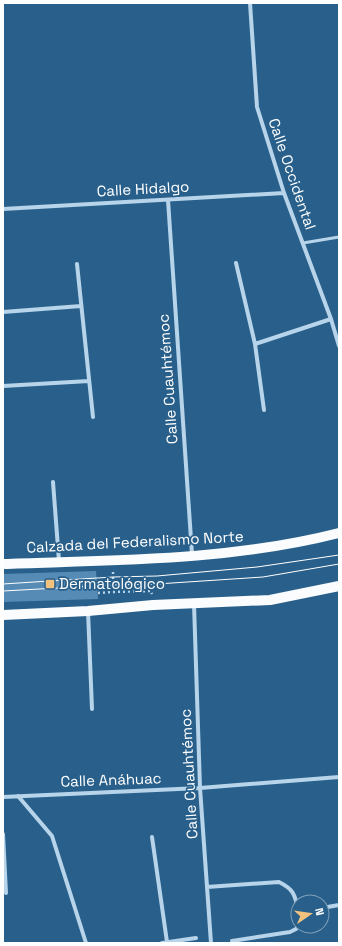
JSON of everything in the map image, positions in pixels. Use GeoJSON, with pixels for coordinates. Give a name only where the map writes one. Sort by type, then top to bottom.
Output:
{"type":"FeatureCollection","features":[{"type":"Feature","properties":{"kind":"main road","name":"Calzada del Federalismo Norte"},"geometry":{"type":"LineString","coordinates":[[3,564],[192,557],[254,550],[308,541],[339,533]]}},
{"type":"Feature","properties":{"kind":"main road"},"geometry":{"type":"LineString","coordinates":[[3,616],[88,611],[153,605],[270,600],[339,586]]}},
{"type":"Feature","properties":{"kind":"street","name":"Calle Occidental"},"geometry":{"type":"LineString","coordinates":[[250,3],[257,107],[284,193],[331,319],[339,346]]}},
{"type":"Feature","properties":{"kind":"street","name":"Calle Hidalgo"},"geometry":{"type":"LineString","coordinates":[[3,209],[284,193]]}},
{"type":"Feature","properties":{"kind":"street","name":"Calle Cuauhtémoc"},"geometry":{"type":"LineString","coordinates":[[168,200],[192,557]]}},
{"type":"Feature","properties":{"kind":"street"},"geometry":{"type":"LineString","coordinates":[[236,263],[255,344],[264,410]]}},
{"type":"Feature","properties":{"kind":"street"},"geometry":{"type":"LineString","coordinates":[[77,264],[93,417]]}},
{"type":"Feature","properties":{"kind":"street"},"geometry":{"type":"LineString","coordinates":[[3,312],[81,306]]}},
{"type":"Feature","properties":{"kind":"street"},"geometry":{"type":"LineString","coordinates":[[255,344],[331,319]]}},
{"type":"Feature","properties":{"kind":"street"},"geometry":{"type":"LineString","coordinates":[[3,386],[89,381]]}},
{"type":"Feature","properties":{"kind":"street"},"geometry":{"type":"LineString","coordinates":[[53,482],[59,562]]}},
{"type":"Feature","properties":{"kind":"street","name":"Calle Cuauhtémoc"},"geometry":{"type":"LineString","coordinates":[[194,603],[200,788],[211,943]]}},
{"type":"Feature","properties":{"kind":"street"},"geometry":{"type":"LineString","coordinates":[[88,611],[92,709]]}},
{"type":"Feature","properties":{"kind":"street","name":"Calle Anáhuac"},"geometry":{"type":"LineString","coordinates":[[3,797],[200,788],[339,777]]}},
{"type":"Feature","properties":{"kind":"street"},"geometry":{"type":"LineString","coordinates":[[18,796],[52,836],[86,943]]}},
{"type":"Feature","properties":{"kind":"street"},"geometry":{"type":"LineString","coordinates":[[3,834],[6,893]]}},
{"type":"Feature","properties":{"kind":"street"},"geometry":{"type":"LineString","coordinates":[[152,837],[164,943],[196,938]]}},
{"type":"Feature","properties":{"kind":"street"},"geometry":{"type":"LineString","coordinates":[[208,887],[279,882],[289,887],[294,894]]}},
{"type":"Feature","properties":{"kind":"street"},"geometry":{"type":"LineString","coordinates":[[232,941],[290,932]]}},
{"type":"Feature","properties":{"kind":"lane"},"geometry":{"type":"LineString","coordinates":[[303,243],[339,237]]}},
{"type":"Feature","properties":{"kind":"path"},"geometry":{"type":"LineString","coordinates":[[113,592],[113,572],[120,571]]}},
{"type":"Feature","properties":{"kind":"path"},"geometry":{"type":"LineString","coordinates":[[98,593],[152,590],[153,605]]}},
{"type":"Feature","properties":{"kind":"building","name":"Dermatológico"},"geometry":{"type":"Polygon","coordinates":[[[96,571],[98,599],[3,602],[3,574],[96,571]]]}},
{"type":"Feature","properties":{"kind":"tram line"},"geometry":{"type":"LineString","coordinates":[[3,584],[113,577],[157,576],[257,567],[339,555]]}},
{"type":"Feature","properties":{"kind":"tram line"},"geometry":{"type":"LineString","coordinates":[[3,591],[157,584],[263,577],[339,564]]}},
{"type":"Feature","properties":{"kind":"place","name":"Dermatológico"},"geometry":{"type":"Point","coordinates":[50,584]}}]}
